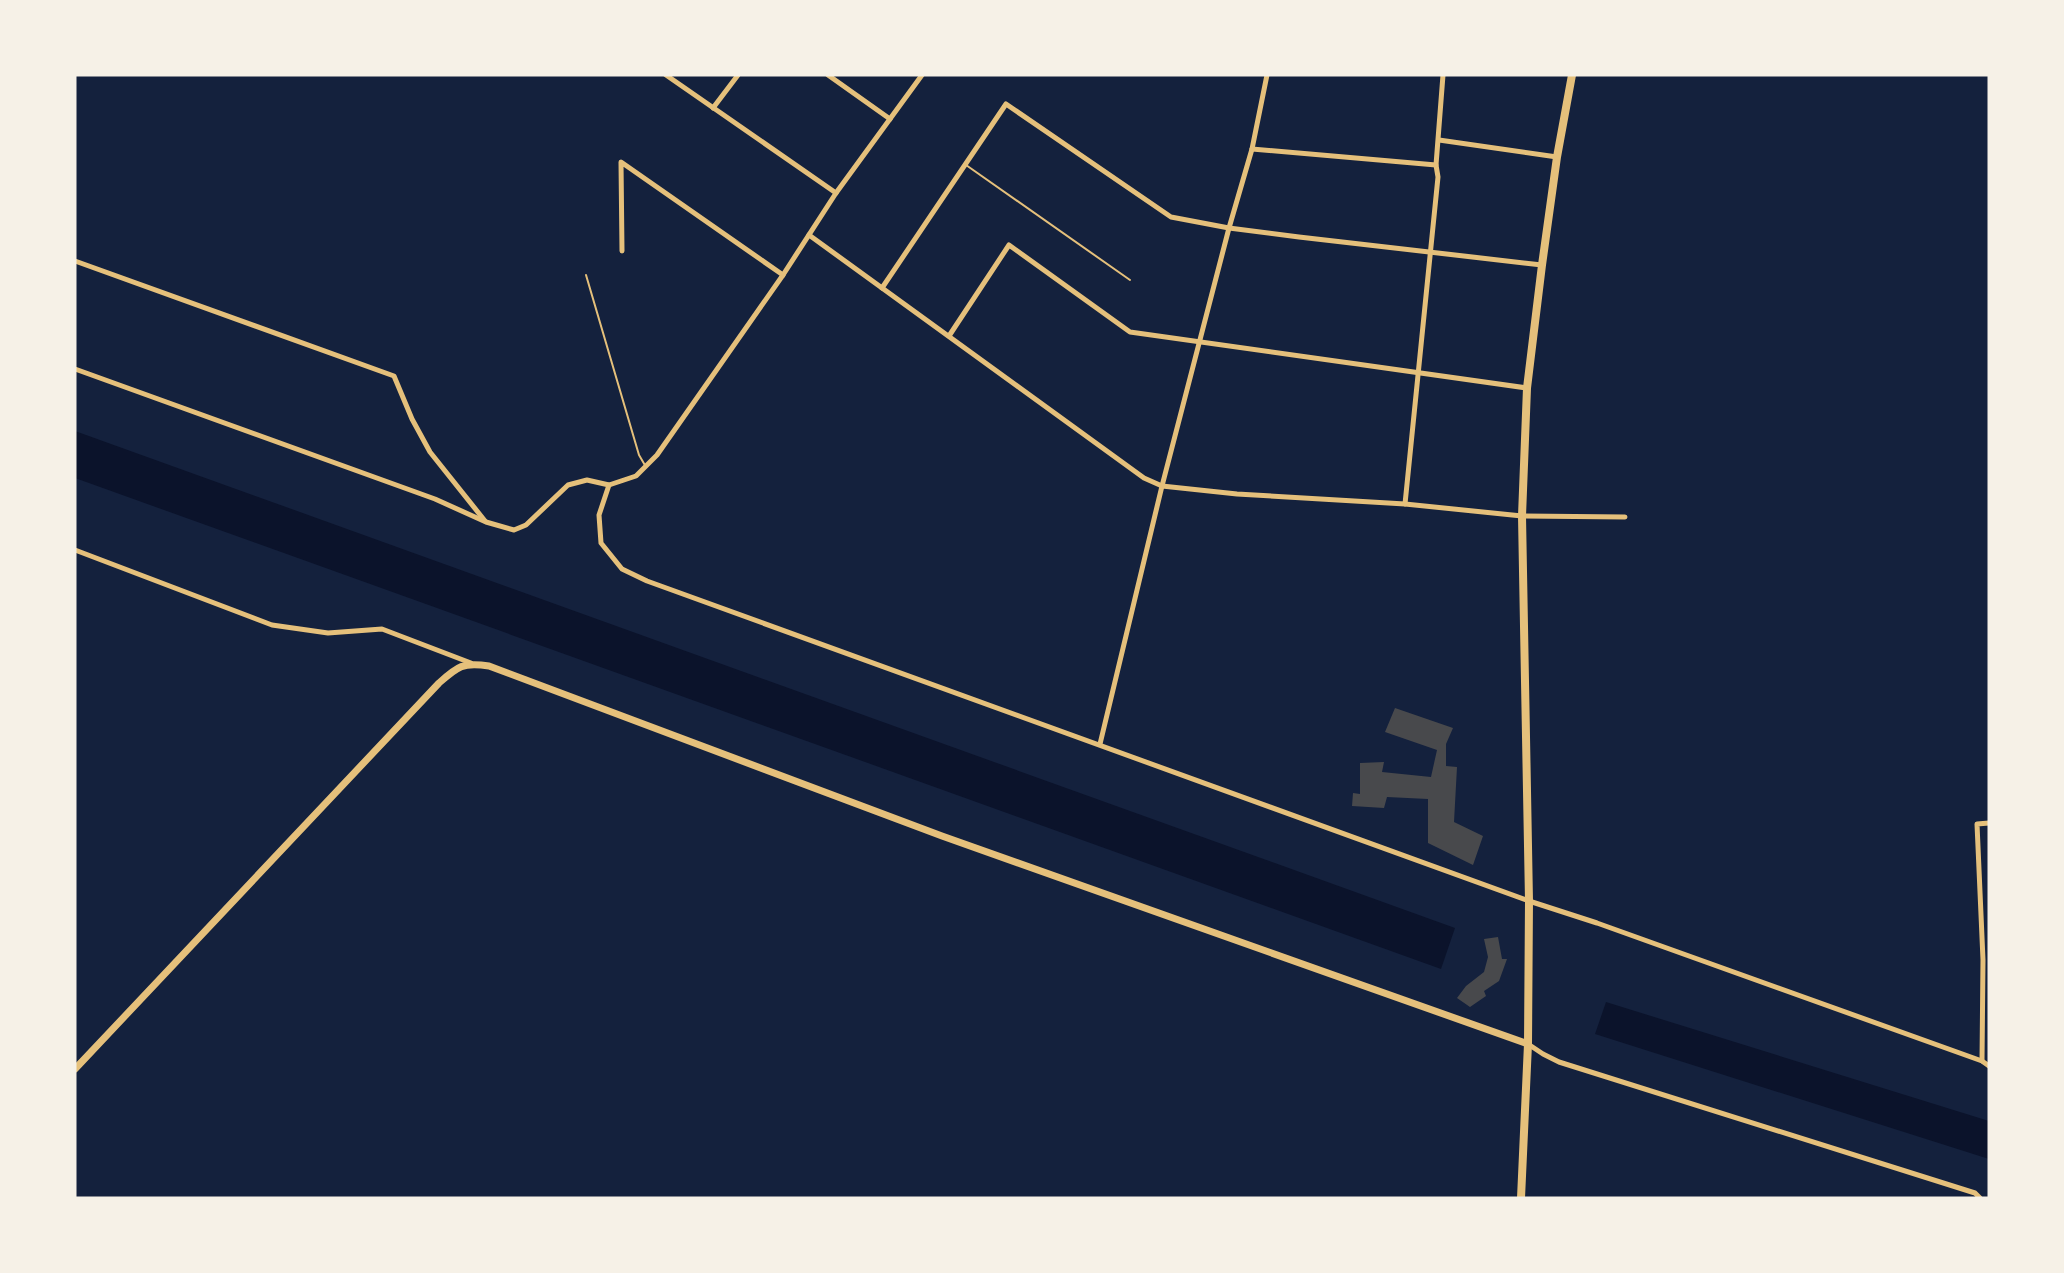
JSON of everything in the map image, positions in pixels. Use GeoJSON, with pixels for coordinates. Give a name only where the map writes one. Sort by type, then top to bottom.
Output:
{"type":"FeatureCollection","features":[{"type":"Feature","properties":{"kind":"main road"},"geometry":{"type":"LineString","coordinates":[[1521,1198],[1528,1044],[1522,516],[1527,388],[1557,157],[1572,75]]}},
{"type":"Feature","properties":{"kind":"street"},"geometry":{"type":"LineString","coordinates":[[666,75],[836,193]]}},
{"type":"Feature","properties":{"kind":"street"},"geometry":{"type":"LineString","coordinates":[[714,108],[738,75]]}},
{"type":"Feature","properties":{"kind":"street"},"geometry":{"type":"LineString","coordinates":[[828,75],[890,119]]}},
{"type":"Feature","properties":{"kind":"street"},"geometry":{"type":"LineString","coordinates":[[75,369],[435,500],[486,522],[514,530],[526,525],[568,485],[586,480],[609,485],[636,476],[657,455],[783,275],[836,193],[922,75]]}},
{"type":"Feature","properties":{"kind":"street"},"geometry":{"type":"LineString","coordinates":[[1100,744],[1162,486],[1229,228],[1252,149],[1267,75]]}},
{"type":"Feature","properties":{"kind":"street"},"geometry":{"type":"LineString","coordinates":[[1405,504],[1438,177],[1436,165],[1443,75]]}},
{"type":"Feature","properties":{"kind":"street"},"geometry":{"type":"LineString","coordinates":[[882,288],[1006,104],[1171,217],[1229,228],[1542,265]]}},
{"type":"Feature","properties":{"kind":"street"},"geometry":{"type":"LineString","coordinates":[[1439,140],[1557,157]]}},
{"type":"Feature","properties":{"kind":"street"},"geometry":{"type":"LineString","coordinates":[[1252,149],[1436,165]]}},
{"type":"Feature","properties":{"kind":"street"},"geometry":{"type":"LineString","coordinates":[[622,251],[621,162],[783,275]]}},
{"type":"Feature","properties":{"kind":"street"},"geometry":{"type":"LineString","coordinates":[[809,235],[1144,478],[1162,486],[1237,494],[1405,504],[1522,516],[1625,517]]}},
{"type":"Feature","properties":{"kind":"street"},"geometry":{"type":"LineString","coordinates":[[949,336],[1009,246],[1130,332],[1527,388]]}},
{"type":"Feature","properties":{"kind":"street"},"geometry":{"type":"LineString","coordinates":[[75,261],[394,376],[412,419],[430,452],[486,522]]}},
{"type":"Feature","properties":{"kind":"street"},"geometry":{"type":"LineString","coordinates":[[609,485],[599,515],[601,543],[622,569],[646,581],[1528,901],[1597,923],[1982,1061],[1989,1066]]}},
{"type":"Feature","properties":{"kind":"street"},"geometry":{"type":"LineString","coordinates":[[75,550],[272,625],[328,633],[382,628],[471,663],[489,666],[942,836],[1528,1044],[1559,1062],[1975,1193],[1980,1198]]}},
{"type":"Feature","properties":{"kind":"street"},"geometry":{"type":"LineString","coordinates":[[75,1069],[439,683],[454,669],[471,663]]}},
{"type":"Feature","properties":{"kind":"street"},"geometry":{"type":"LineString","coordinates":[[1982,1061],[1986,960],[1977,824],[1989,823]]}},
{"type":"Feature","properties":{"kind":"lane"},"geometry":{"type":"LineString","coordinates":[[966,165],[1130,280]]}},
{"type":"Feature","properties":{"kind":"lane"},"geometry":{"type":"LineString","coordinates":[[586,275],[639,455],[646,467]]}},
{"type":"Feature","properties":{"kind":"water"},"geometry":{"type":"Polygon","coordinates":[[[75,431],[1455,928],[1441,969],[75,478],[75,431]]]}},
{"type":"Feature","properties":{"kind":"water"},"geometry":{"type":"Polygon","coordinates":[[[1606,1002],[1989,1121],[1989,1159],[1595,1034],[1606,1002]]]}},
{"type":"Feature","properties":{"kind":"building"},"geometry":{"type":"Polygon","coordinates":[[[1395,708],[1453,728],[1446,744],[1446,766],[1457,767],[1454,822],[1483,836],[1473,865],[1428,843],[1428,799],[1387,797],[1384,808],[1352,806],[1353,793],[1360,794],[1360,763],[1384,762],[1382,772],[1431,777],[1437,750],[1385,732],[1395,708]]]}},
{"type":"Feature","properties":{"kind":"building"},"geometry":{"type":"Polygon","coordinates":[[[1498,937],[1502,959],[1507,959],[1499,981],[1484,991],[1486,996],[1470,1007],[1457,998],[1466,986],[1484,972],[1488,957],[1484,939],[1498,937]]]}}]}
